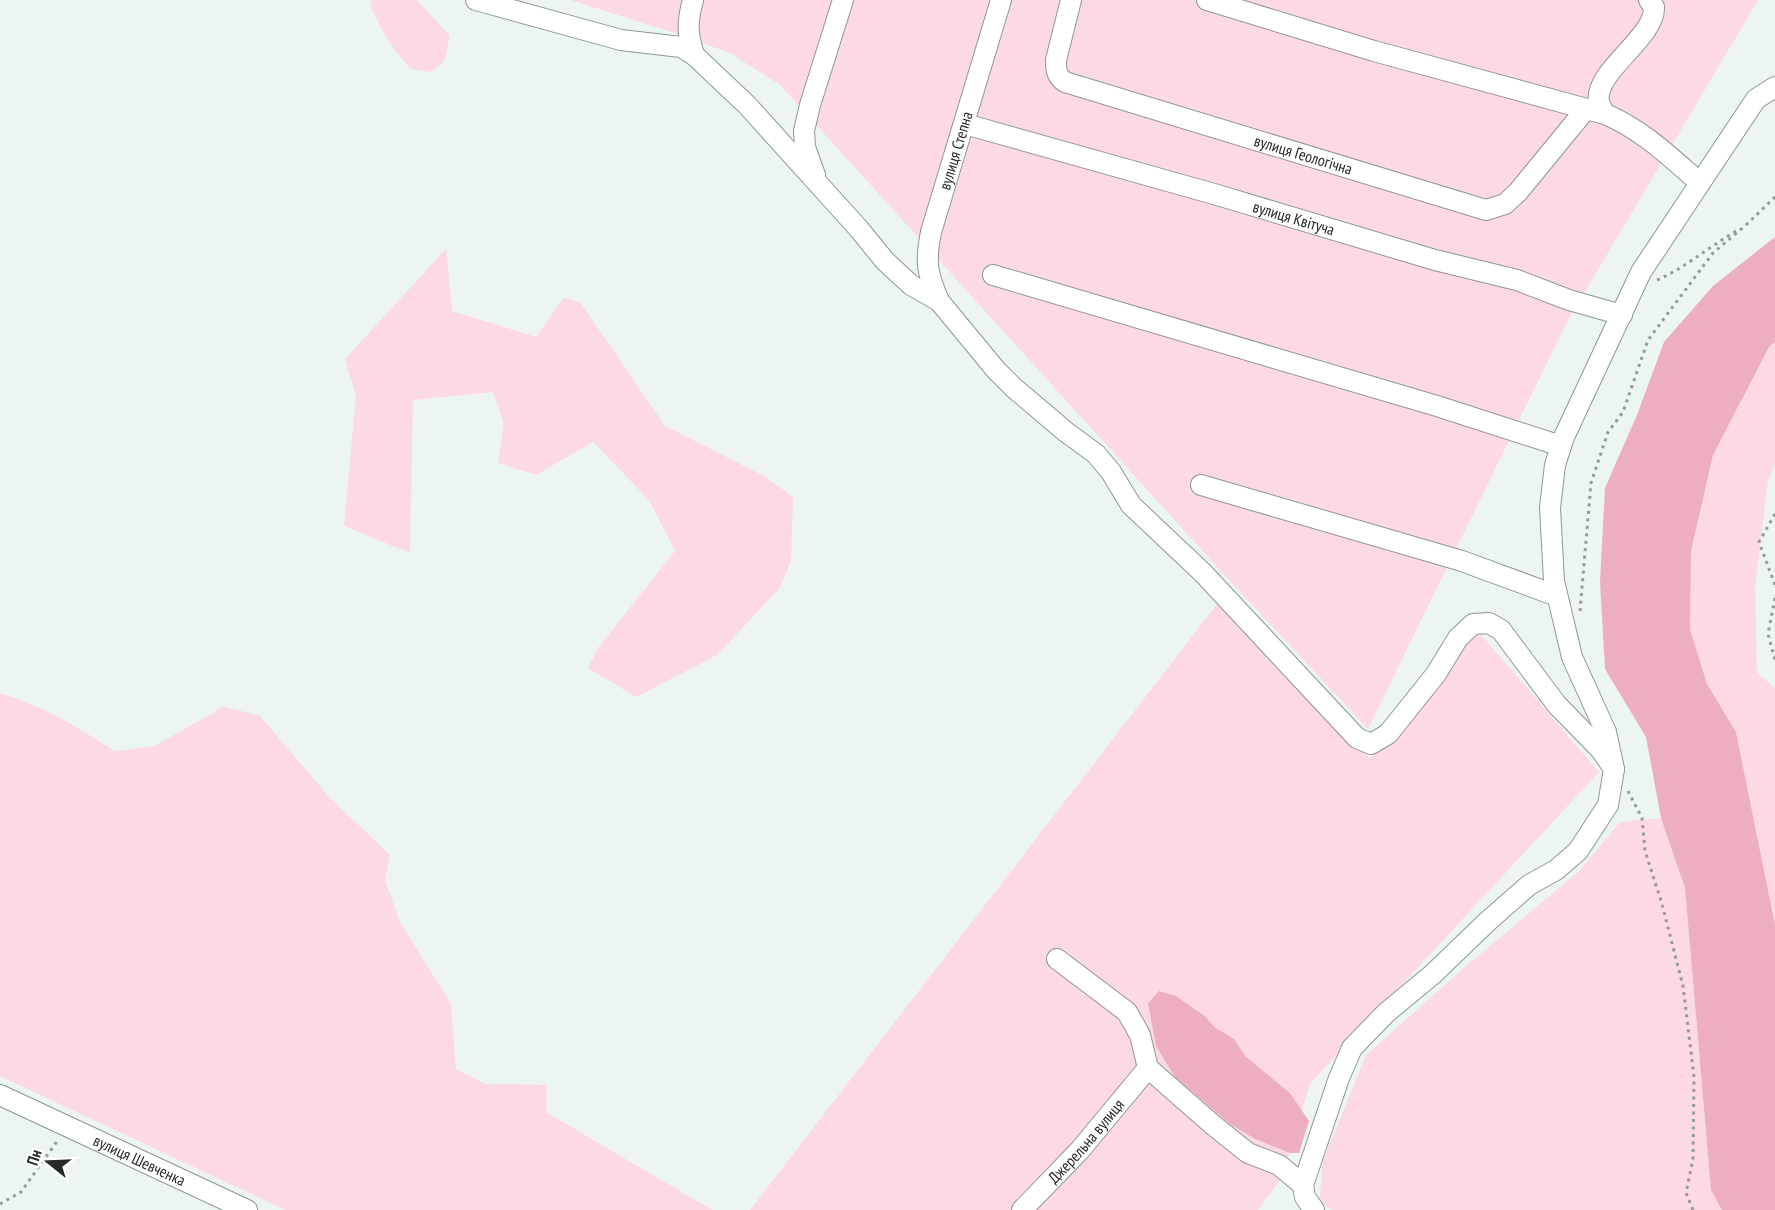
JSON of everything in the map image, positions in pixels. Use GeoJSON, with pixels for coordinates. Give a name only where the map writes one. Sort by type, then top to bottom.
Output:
{"type":"FeatureCollection","features":[{"type":"Feature","properties":{"kind":"street"},"geometry":{"type":"LineString","coordinates":[[476,0],[536,8],[621,40],[681,47],[694,55],[747,105],[885,261],[911,285],[939,301],[996,370],[1014,388],[1096,454],[1111,472],[1131,505],[1203,573],[1357,738],[1371,744],[1388,734],[1436,674],[1458,639],[1473,624],[1489,623],[1501,630],[1557,705],[1601,750],[1614,769]]}},
{"type":"Feature","properties":{"kind":"street"},"geometry":{"type":"LineString","coordinates":[[693,0],[688,16],[688,35],[694,55]]}},
{"type":"Feature","properties":{"kind":"street"},"geometry":{"type":"LineString","coordinates":[[818,183],[805,147],[804,131],[843,0]]}},
{"type":"Feature","properties":{"kind":"street","name":"вулиця Степна"},"geometry":{"type":"LineString","coordinates":[[939,301],[928,274],[931,232],[1001,0]]}},
{"type":"Feature","properties":{"kind":"street","name":"вулиця Геологічна"},"geometry":{"type":"LineString","coordinates":[[1071,0],[1056,60],[1059,78],[1065,82],[1486,210],[1504,204],[1518,192],[1596,111]]}},
{"type":"Feature","properties":{"kind":"street"},"geometry":{"type":"LineString","coordinates":[[1207,0],[1374,51],[1596,111],[1626,123],[1647,137],[1700,183]]}},
{"type":"Feature","properties":{"kind":"street"},"geometry":{"type":"LineString","coordinates":[[1596,111],[1599,91],[1606,77],[1652,19],[1654,7],[1649,0]]}},
{"type":"Feature","properties":{"kind":"street"},"geometry":{"type":"LineString","coordinates":[[1314,1210],[1305,1197],[1303,1185],[1339,1078],[1352,1048],[1386,1013],[1433,974],[1529,885],[1556,870],[1578,851],[1608,806],[1614,769],[1606,732],[1572,657],[1554,581],[1550,508],[1555,465],[1561,446],[1641,272],[1756,99],[1775,87]]}},
{"type":"Feature","properties":{"kind":"street","name":"вулиця Квітуча"},"geometry":{"type":"LineString","coordinates":[[965,124],[1214,194],[1435,260],[1517,280],[1569,300],[1622,315]]}},
{"type":"Feature","properties":{"kind":"street"},"geometry":{"type":"LineString","coordinates":[[993,275],[1437,406],[1561,446]]}},
{"type":"Feature","properties":{"kind":"street"},"geometry":{"type":"LineString","coordinates":[[1201,485],[1462,561],[1557,596]]}},
{"type":"Feature","properties":{"kind":"street"},"geometry":{"type":"LineString","coordinates":[[1057,958],[1127,1012],[1140,1035],[1148,1068],[1248,1153],[1279,1165],[1303,1185]]}},
{"type":"Feature","properties":{"kind":"street","name":"Джерельна вулиця"},"geometry":{"type":"LineString","coordinates":[[1022,1210],[1080,1150],[1148,1068]]}},
{"type":"Feature","properties":{"kind":"street","name":"вулиця Шевченка"},"geometry":{"type":"LineString","coordinates":[[0,1095],[220,1204],[247,1210]]}},
{"type":"Feature","properties":{"kind":"path"},"geometry":{"type":"LineString","coordinates":[[1579,615],[1591,483],[1608,432],[1623,412],[1648,340],[1713,253],[1775,197]]}},
{"type":"Feature","properties":{"kind":"path"},"geometry":{"type":"LineString","coordinates":[[1633,290],[1670,274],[1710,246],[1746,225]]}},
{"type":"Feature","properties":{"kind":"path"},"geometry":{"type":"LineString","coordinates":[[1775,514],[1759,543],[1775,585]]}},
{"type":"Feature","properties":{"kind":"path"},"geometry":{"type":"LineString","coordinates":[[1775,598],[1768,634],[1775,660]]}},
{"type":"Feature","properties":{"kind":"path"},"geometry":{"type":"LineString","coordinates":[[1614,769],[1642,818],[1645,851],[1662,904],[1683,986],[1694,1077],[1693,1159],[1686,1193],[1693,1210]]}},
{"type":"Feature","properties":{"kind":"path"},"geometry":{"type":"LineString","coordinates":[[0,1204],[21,1192],[68,1127]]}},
{"type":"Feature","properties":{"kind":"shaded area"},"geometry":{"type":"Polygon","coordinates":[[[372,0],[417,0],[450,36],[444,62],[430,72],[410,69],[386,38],[370,6],[372,0]]]}},
{"type":"Feature","properties":{"kind":"shaded area"},"geometry":{"type":"Polygon","coordinates":[[[571,0],[1758,0],[1567,322],[1368,729],[1229,580],[780,85],[730,53],[571,0]]]}},
{"type":"Feature","properties":{"kind":"shaded area"},"geometry":{"type":"Polygon","coordinates":[[[1775,237],[1775,342],[1769,347],[1713,455],[1691,551],[1690,629],[1707,684],[1736,732],[1775,925],[1775,1210],[1722,1210],[1711,1190],[1685,888],[1661,818],[1646,737],[1605,669],[1600,582],[1605,488],[1637,415],[1664,342],[1713,286],[1775,237]]]}},
{"type":"Feature","properties":{"kind":"shaded area"},"geometry":{"type":"Polygon","coordinates":[[[446,249],[452,311],[536,337],[563,298],[580,302],[665,426],[764,476],[793,497],[791,561],[779,589],[717,655],[636,697],[588,668],[598,648],[675,551],[649,500],[593,442],[536,475],[498,463],[504,424],[493,392],[413,400],[410,553],[344,526],[356,396],[345,359],[446,249]]]}},
{"type":"Feature","properties":{"kind":"shaded area"},"geometry":{"type":"Polygon","coordinates":[[[1775,342],[1775,463],[1768,481],[1755,586],[1757,673],[1775,688],[1775,925],[1736,732],[1707,684],[1690,629],[1691,551],[1713,455],[1769,347],[1775,342]]]}},
{"type":"Feature","properties":{"kind":"shaded area"},"geometry":{"type":"Polygon","coordinates":[[[1217,604],[1370,758],[1478,631],[1599,772],[1310,1084],[1282,1178],[1258,1210],[750,1210],[1217,604]]]}},
{"type":"Feature","properties":{"kind":"shaded area"},"geometry":{"type":"Polygon","coordinates":[[[0,693],[60,718],[115,751],[155,746],[223,707],[259,715],[330,798],[390,855],[385,880],[400,922],[451,1004],[456,1069],[485,1084],[547,1085],[546,1112],[712,1210],[285,1210],[0,1076],[0,693]]]}},
{"type":"Feature","properties":{"kind":"shaded area"},"geometry":{"type":"Polygon","coordinates":[[[1661,818],[1685,888],[1711,1190],[1722,1210],[1332,1210],[1319,1202],[1323,1161],[1366,1055],[1465,967],[1579,871],[1620,822],[1661,818]]]}},
{"type":"Feature","properties":{"kind":"shaded area"},"geometry":{"type":"Polygon","coordinates":[[[1159,991],[1176,996],[1206,1017],[1214,1027],[1234,1039],[1246,1057],[1290,1093],[1309,1121],[1299,1153],[1290,1153],[1255,1139],[1230,1124],[1174,1076],[1156,1046],[1148,1003],[1159,991]]]}}]}
